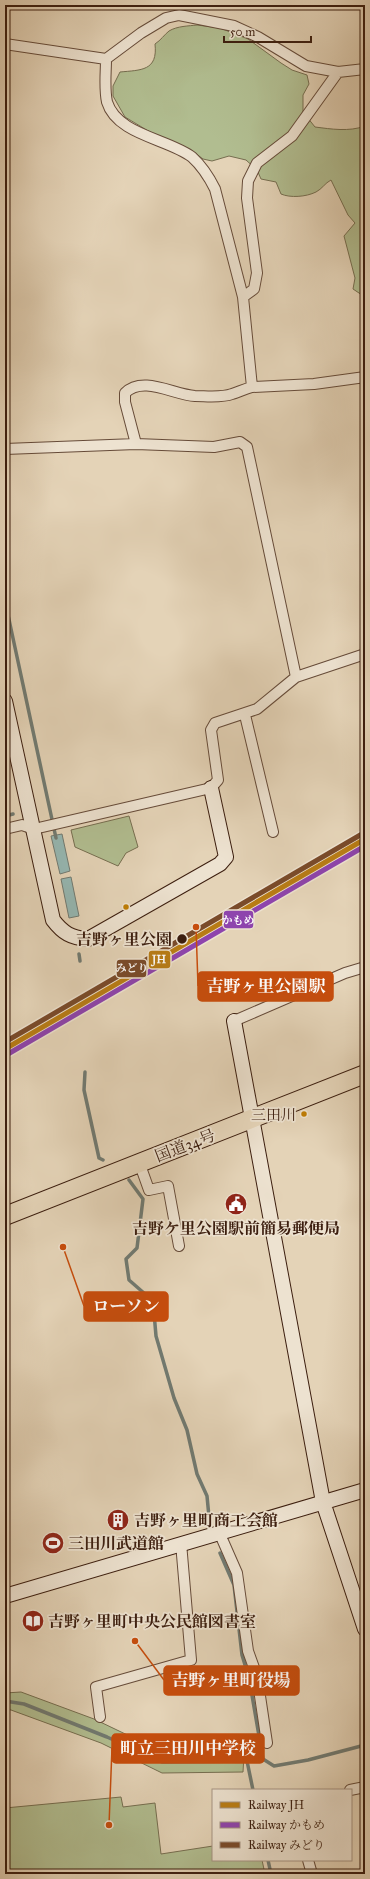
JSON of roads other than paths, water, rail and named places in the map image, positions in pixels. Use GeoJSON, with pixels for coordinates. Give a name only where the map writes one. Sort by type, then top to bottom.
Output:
{"type":"FeatureCollection","features":[{"type":"Feature","properties":{"kind":"highway","name":"国道34号"},"geometry":{"type":"LineString","coordinates":[[5,1216],[365,1074]]}},
{"type":"Feature","properties":{"kind":"street"},"geometry":{"type":"LineString","coordinates":[[5,44],[106,59],[166,18],[179,15],[234,26],[258,37],[306,66],[338,72],[365,69]]}},
{"type":"Feature","properties":{"kind":"street"},"geometry":{"type":"LineString","coordinates":[[106,59],[107,103],[114,115],[137,132],[192,157],[210,177],[220,205],[243,297],[252,387]]}},
{"type":"Feature","properties":{"kind":"street"},"geometry":{"type":"LineString","coordinates":[[243,297],[254,289],[258,273],[247,198],[248,181],[257,163],[292,136],[338,72]]}},
{"type":"Feature","properties":{"kind":"street"},"geometry":{"type":"LineString","coordinates":[[136,444],[125,402],[125,393],[130,388],[148,385],[194,396],[214,396],[232,394],[241,389],[252,387],[314,384],[365,377]]}},
{"type":"Feature","properties":{"kind":"street"},"geometry":{"type":"LineString","coordinates":[[5,449],[136,444],[214,447],[240,442],[247,447],[296,677]]}},
{"type":"Feature","properties":{"kind":"street"},"geometry":{"type":"LineString","coordinates":[[5,829],[22,825],[34,829],[211,788],[218,780],[211,730],[216,723],[257,710],[296,677],[365,654]]}},
{"type":"Feature","properties":{"kind":"street"},"geometry":{"type":"LineString","coordinates":[[5,701],[53,920],[62,932],[75,938],[88,939],[220,864],[226,857],[211,788]]}},
{"type":"Feature","properties":{"kind":"street"},"geometry":{"type":"LineString","coordinates":[[245,715],[273,832]]}},
{"type":"Feature","properties":{"kind":"street"},"geometry":{"type":"LineString","coordinates":[[365,967],[345,973],[234,1020],[323,1502],[365,1629]]}},
{"type":"Feature","properties":{"kind":"street"},"geometry":{"type":"LineString","coordinates":[[139,1162],[149,1190],[168,1186],[179,1246]]}},
{"type":"Feature","properties":{"kind":"street"},"geometry":{"type":"LineString","coordinates":[[5,1596],[365,1490]]}},
{"type":"Feature","properties":{"kind":"street"},"geometry":{"type":"LineString","coordinates":[[219,1532],[237,1572],[248,1651],[257,1676],[266,1743]]}},
{"type":"Feature","properties":{"kind":"street"},"geometry":{"type":"LineString","coordinates":[[100,1717],[96,1688],[191,1660],[181,1543]]}},
{"type":"Feature","properties":{"kind":"street"},"geometry":{"type":"LineString","coordinates":[[352,1790],[365,1787]]}},
{"type":"Feature","properties":{"kind":"street"},"geometry":{"type":"LineString","coordinates":[[308,1861],[312,1874]]}},
{"type":"Feature","properties":{"kind":"water"},"geometry":{"type":"Polygon","coordinates":[[[62,834],[70,871],[60,874],[51,836],[62,834]]]}},
{"type":"Feature","properties":{"kind":"water"},"geometry":{"type":"Polygon","coordinates":[[[71,877],[79,916],[69,918],[61,879],[71,877]]]}},
{"type":"Feature","properties":{"kind":"waterway"},"geometry":{"type":"LineString","coordinates":[[5,601],[56,838]]}},
{"type":"Feature","properties":{"kind":"waterway"},"geometry":{"type":"LineString","coordinates":[[5,816],[13,814]]}},
{"type":"Feature","properties":{"kind":"waterway"},"geometry":{"type":"LineString","coordinates":[[79,954],[80,961]]}},
{"type":"Feature","properties":{"kind":"waterway"},"geometry":{"type":"LineString","coordinates":[[85,1072],[84,1090],[99,1158],[103,1160]]}},
{"type":"Feature","properties":{"kind":"waterway"},"geometry":{"type":"LineString","coordinates":[[129,1180],[143,1199],[137,1248],[126,1259],[129,1280],[153,1301],[156,1336],[174,1398],[187,1430],[197,1474],[207,1496],[209,1517]]}},
{"type":"Feature","properties":{"kind":"waterway"},"geometry":{"type":"LineString","coordinates":[[220,1553],[234,1585],[242,1655],[249,1678],[263,1759]]}},
{"type":"Feature","properties":{"kind":"waterway"},"geometry":{"type":"LineString","coordinates":[[5,1701],[24,1704],[107,1737],[162,1762],[247,1761],[263,1759],[274,1766],[308,1760],[365,1745]]}},
{"type":"Feature","properties":{"kind":"waterway"},"geometry":{"type":"LineString","coordinates":[[247,1761],[253,1789]]}},
{"type":"Feature","properties":{"kind":"waterway"},"geometry":{"type":"LineString","coordinates":[[268,1861],[271,1874]]}},
{"type":"Feature","properties":{"kind":"rail line","name":"みどり"},"geometry":{"type":"LineString","coordinates":[[5,1042],[362,834]]}},
{"type":"Feature","properties":{"kind":"rail line","name":"JH"},"geometry":{"type":"LineString","coordinates":[[5,1049],[365,839]]}},
{"type":"Feature","properties":{"kind":"rail line","name":"かもめ"},"geometry":{"type":"LineString","coordinates":[[8,1054],[365,846]]}},
{"type":"Feature","properties":{"kind":"place","name":"吉野ヶ里公園駅"},"geometry":{"type":"Point","coordinates":[196,927]}},
{"type":"Feature","properties":{"kind":"place","name":"吉野ヶ里公園"},"geometry":{"type":"Point","coordinates":[182,939]}},
{"type":"Feature","properties":{"kind":"place","name":"三田川"},"geometry":{"type":"Point","coordinates":[304,1114]}},
{"type":"Feature","properties":{"kind":"place","name":"吉野ケ里公園駅前簡易郵便局"},"geometry":{"type":"Point","coordinates":[236,1204]}},
{"type":"Feature","properties":{"kind":"place","name":"ローソン"},"geometry":{"type":"Point","coordinates":[63,1247]}},
{"type":"Feature","properties":{"kind":"place","name":"吉野ヶ里町商工会館"},"geometry":{"type":"Point","coordinates":[118,1520]}},
{"type":"Feature","properties":{"kind":"place","name":"三田川武道館"},"geometry":{"type":"Point","coordinates":[53,1543]}},
{"type":"Feature","properties":{"kind":"place","name":"吉野ヶ里町中央公民館図書室"},"geometry":{"type":"Point","coordinates":[33,1621]}},
{"type":"Feature","properties":{"kind":"place","name":"吉野ヶ里町役場"},"geometry":{"type":"Point","coordinates":[135,1641]}},
{"type":"Feature","properties":{"kind":"place","name":"町立三田川中学校"},"geometry":{"type":"Point","coordinates":[109,1825]}}]}
